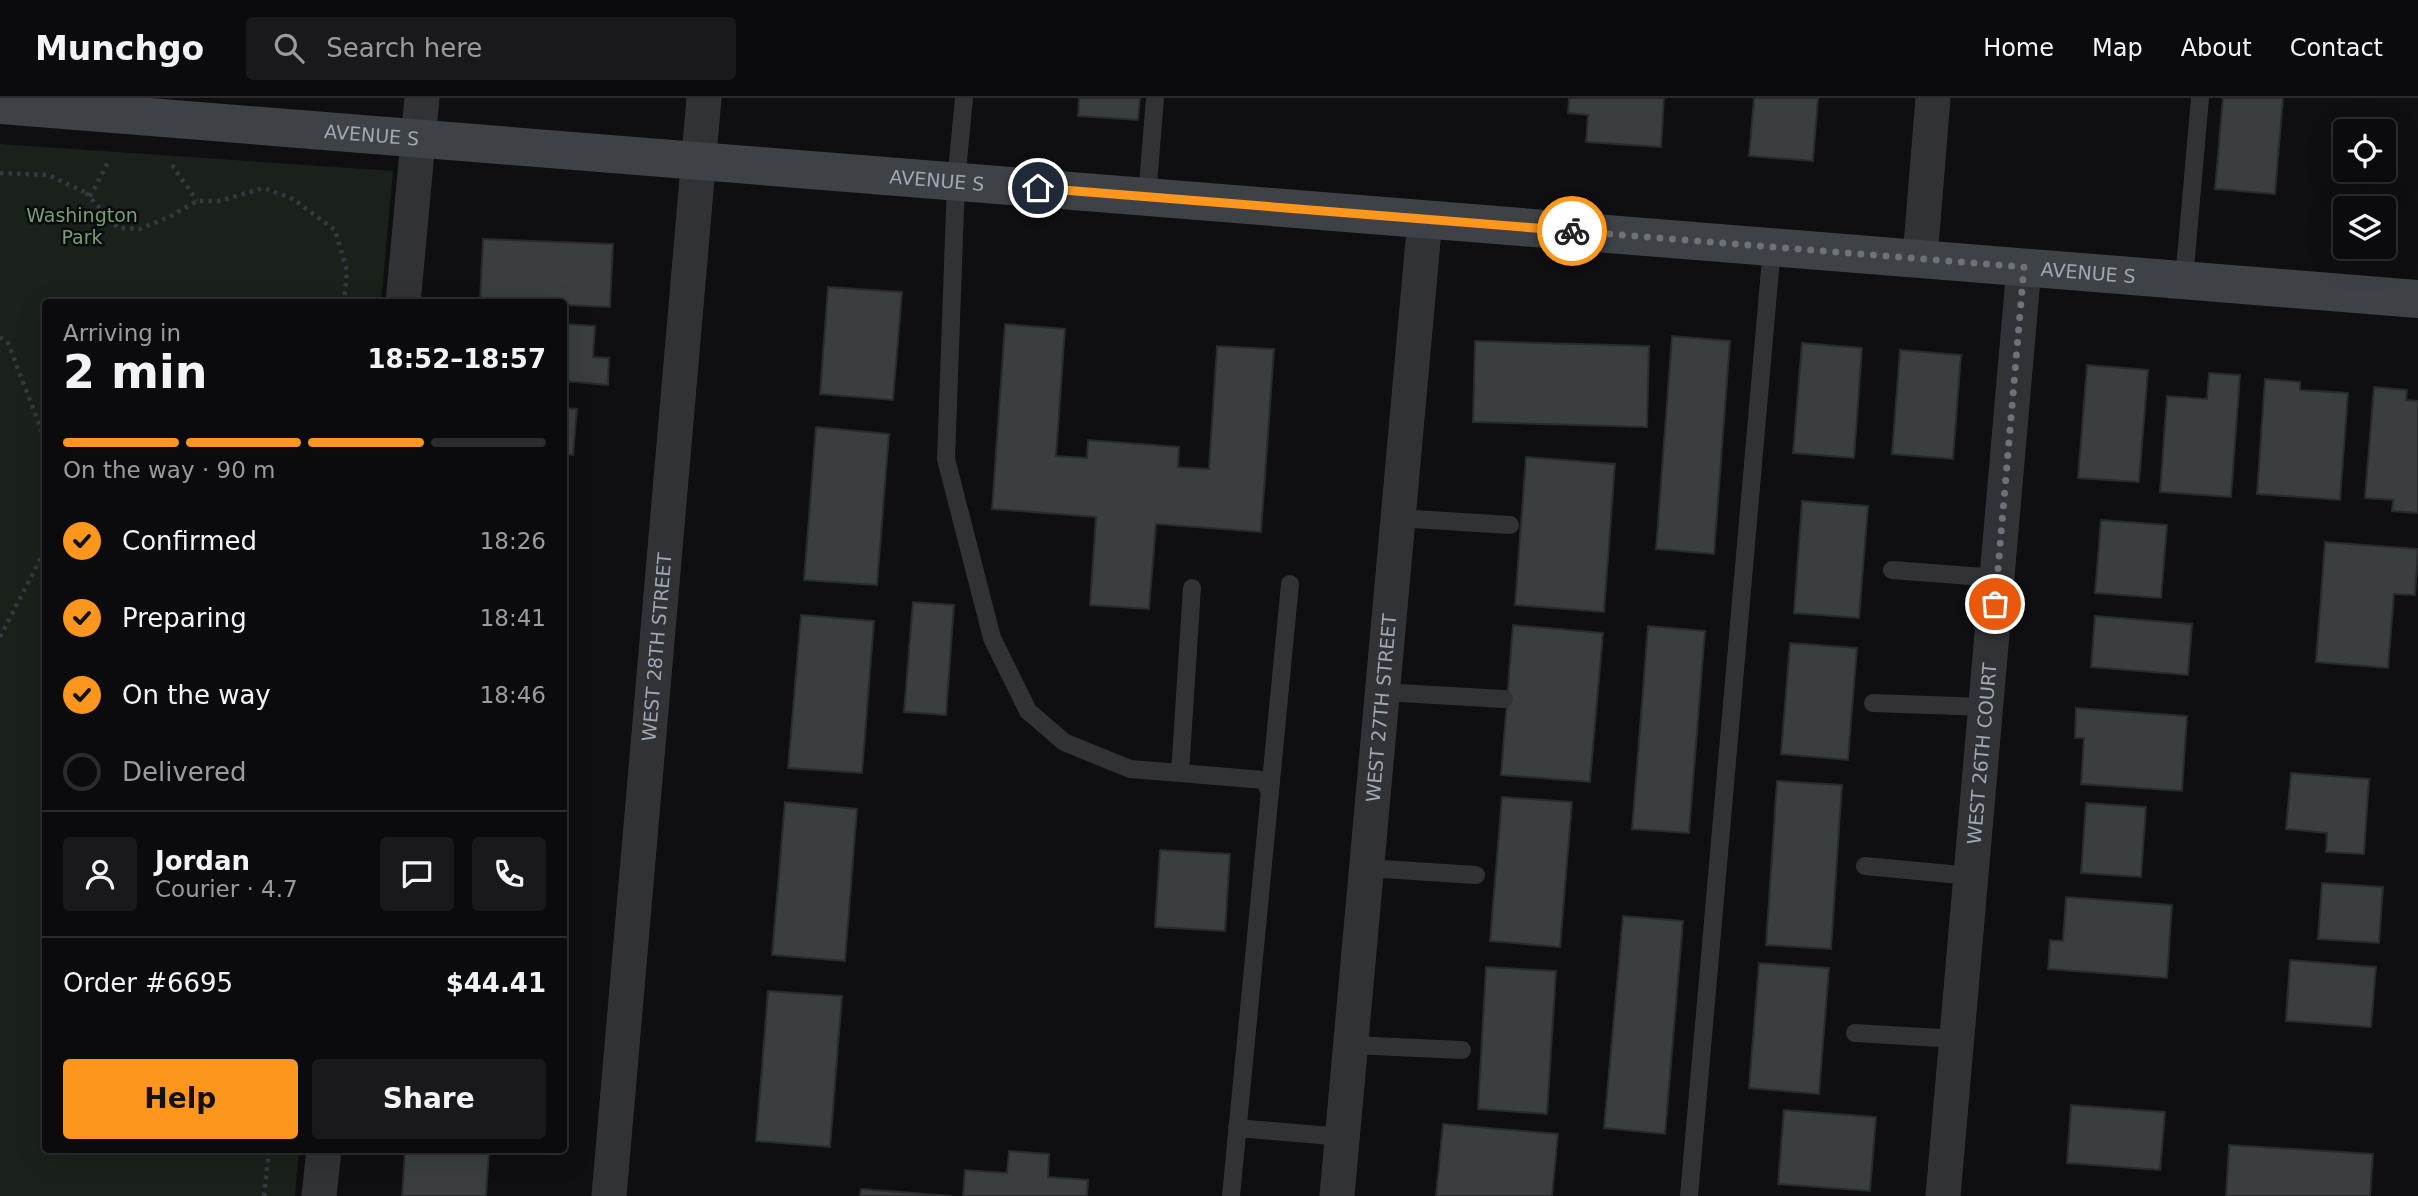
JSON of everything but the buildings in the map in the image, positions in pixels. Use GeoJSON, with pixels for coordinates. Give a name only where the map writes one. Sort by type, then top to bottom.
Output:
{"type":"FeatureCollection","features":[{"type":"Feature","properties":{"kind":"street"},"geometry":{"type":"LineString","coordinates":[[403,299],[422,98]]}},
{"type":"Feature","properties":{"kind":"street","name":"WEST 28TH STREET"},"geometry":{"type":"LineString","coordinates":[[609,1196],[704,98]]}},
{"type":"Feature","properties":{"kind":"street"},"geometry":{"type":"LineString","coordinates":[[1920,258],[1933,98]]}},
{"type":"Feature","properties":{"kind":"street","name":"AVENUE S"},"geometry":{"type":"LineString","coordinates":[[0,105],[2418,299]]}},
{"type":"Feature","properties":{"kind":"street","name":"WEST 27TH STREET"},"geometry":{"type":"LineString","coordinates":[[1337,1196],[1425,219]]}},
{"type":"Feature","properties":{"kind":"street","name":"WEST 26TH COURT"},"geometry":{"type":"LineString","coordinates":[[1943,1196],[2024,267]]}},
{"type":"Feature","properties":{"kind":"street"},"geometry":{"type":"LineString","coordinates":[[320,1196],[324,1153]]}},
{"type":"Feature","properties":{"kind":"lane"},"geometry":{"type":"LineString","coordinates":[[964,98],[956,182],[946,459],[992,638],[1028,711],[1064,742],[1130,769],[1264,780],[1270,792]]}},
{"type":"Feature","properties":{"kind":"lane"},"geometry":{"type":"LineString","coordinates":[[1147,197],[1155,98]]}},
{"type":"Feature","properties":{"kind":"lane"},"geometry":{"type":"LineString","coordinates":[[2184,280],[2200,98]]}},
{"type":"Feature","properties":{"kind":"lane"},"geometry":{"type":"LineString","coordinates":[[1689,1196],[1772,247]]}},
{"type":"Feature","properties":{"kind":"lane"},"geometry":{"type":"LineString","coordinates":[[1398,517],[1510,525]]}},
{"type":"Feature","properties":{"kind":"lane"},"geometry":{"type":"LineString","coordinates":[[1892,570],[1997,578]]}},
{"type":"Feature","properties":{"kind":"lane"},"geometry":{"type":"LineString","coordinates":[[1230,1196],[1290,584]]}},
{"type":"Feature","properties":{"kind":"lane"},"geometry":{"type":"LineString","coordinates":[[1180,773],[1192,588]]}},
{"type":"Feature","properties":{"kind":"lane"},"geometry":{"type":"LineString","coordinates":[[1382,692],[1504,699]]}},
{"type":"Feature","properties":{"kind":"lane"},"geometry":{"type":"LineString","coordinates":[[1873,703],[1986,707]]}},
{"type":"Feature","properties":{"kind":"lane"},"geometry":{"type":"LineString","coordinates":[[1866,866],[1971,876]]}},
{"type":"Feature","properties":{"kind":"lane"},"geometry":{"type":"LineString","coordinates":[[1367,869],[1476,875]]}},
{"type":"Feature","properties":{"kind":"lane"},"geometry":{"type":"LineString","coordinates":[[1855,1033],[1957,1039]]}},
{"type":"Feature","properties":{"kind":"lane"},"geometry":{"type":"LineString","coordinates":[[1351,1045],[1462,1050]]}},
{"type":"Feature","properties":{"kind":"lane"},"geometry":{"type":"LineString","coordinates":[[1237,1128],[1343,1137]]}},
{"type":"Feature","properties":{"kind":"path"},"geometry":{"type":"LineString","coordinates":[[0,173],[48,175],[91,195],[109,160]]}},
{"type":"Feature","properties":{"kind":"path"},"geometry":{"type":"LineString","coordinates":[[172,164],[197,201]]}},
{"type":"Feature","properties":{"kind":"path"},"geometry":{"type":"LineString","coordinates":[[86,193],[118,228],[141,229],[197,201],[219,201],[264,188],[293,199],[335,230],[347,271],[344,299]]}},
{"type":"Feature","properties":{"kind":"path"},"geometry":{"type":"LineString","coordinates":[[0,337],[9,343],[42,432]]}},
{"type":"Feature","properties":{"kind":"path"},"geometry":{"type":"LineString","coordinates":[[0,637],[42,558]]}},
{"type":"Feature","properties":{"kind":"path"},"geometry":{"type":"LineString","coordinates":[[264,1196],[269,1153]]}},
{"type":"Feature","properties":{"kind":"green space","name":"Washington Park"},"geometry":{"type":"Polygon","coordinates":[[[0,144],[393,171],[381,299],[42,299],[42,1153],[299,1153],[295,1196],[0,1196],[0,144]]]}},
{"type":"Feature","properties":{"kind":"way so far"},"geometry":{"type":"LineString","coordinates":[[1572,231],[2024,267],[1995,604]]}},
{"type":"Feature","properties":{"kind":"route"},"geometry":{"type":"LineString","coordinates":[[1038,188],[1572,231]]}}]}
